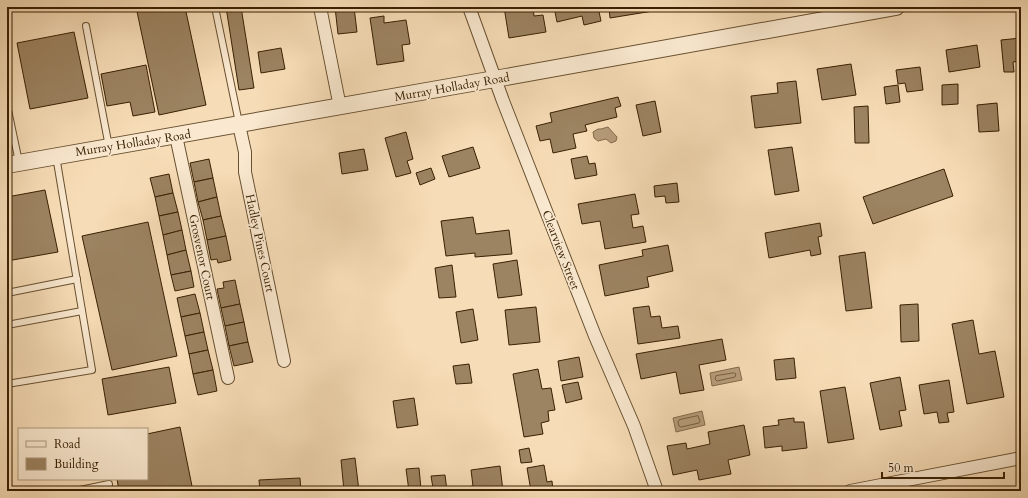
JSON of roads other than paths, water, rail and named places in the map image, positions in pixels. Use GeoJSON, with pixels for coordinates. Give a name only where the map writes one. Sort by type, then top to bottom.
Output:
{"type":"FeatureCollection","features":[{"type":"Feature","properties":{"kind":"street"},"geometry":{"type":"LineString","coordinates":[[320,7],[340,107]]}},
{"type":"Feature","properties":{"kind":"street","name":"Clearview Street"},"geometry":{"type":"LineString","coordinates":[[469,7],[595,336],[634,426],[657,491]]}},
{"type":"Feature","properties":{"kind":"street","name":"Murray Holladay Road"},"geometry":{"type":"LineString","coordinates":[[13,164],[496,79],[835,12],[896,7]]}},
{"type":"Feature","properties":{"kind":"street","name":"Hadley Pines Court"},"geometry":{"type":"LineString","coordinates":[[239,125],[244,152],[245,172],[284,361]]}},
{"type":"Feature","properties":{"kind":"street","name":"Grosvenor Court"},"geometry":{"type":"LineString","coordinates":[[176,136],[228,378]]}},
{"type":"Feature","properties":{"kind":"street"},"geometry":{"type":"LineString","coordinates":[[850,491],[1021,458]]}},
{"type":"Feature","properties":{"kind":"lane"},"geometry":{"type":"LineString","coordinates":[[215,7],[239,125]]}},
{"type":"Feature","properties":{"kind":"lane"},"geometry":{"type":"LineString","coordinates":[[86,26],[109,147]]}},
{"type":"Feature","properties":{"kind":"lane"},"geometry":{"type":"LineString","coordinates":[[7,105],[13,164]]}},
{"type":"Feature","properties":{"kind":"lane"},"geometry":{"type":"LineString","coordinates":[[7,384],[92,370],[56,156]]}},
{"type":"Feature","properties":{"kind":"lane"},"geometry":{"type":"LineString","coordinates":[[7,293],[77,279]]}},
{"type":"Feature","properties":{"kind":"lane"},"geometry":{"type":"LineString","coordinates":[[7,325],[82,311]]}},
{"type":"Feature","properties":{"kind":"lane"},"geometry":{"type":"LineString","coordinates":[[75,491],[109,484]]}},
{"type":"Feature","properties":{"kind":"water"},"geometry":{"type":"Polygon","coordinates":[[[608,127],[617,137],[616,141],[611,143],[606,139],[598,141],[594,138],[593,132],[598,129],[608,127]]]}},
{"type":"Feature","properties":{"kind":"water"},"geometry":{"type":"Polygon","coordinates":[[[739,367],[742,380],[712,386],[710,373],[739,367]]]}},
{"type":"Feature","properties":{"kind":"water"},"geometry":{"type":"Polygon","coordinates":[[[702,411],[705,425],[676,432],[673,418],[702,411]]]}}]}
